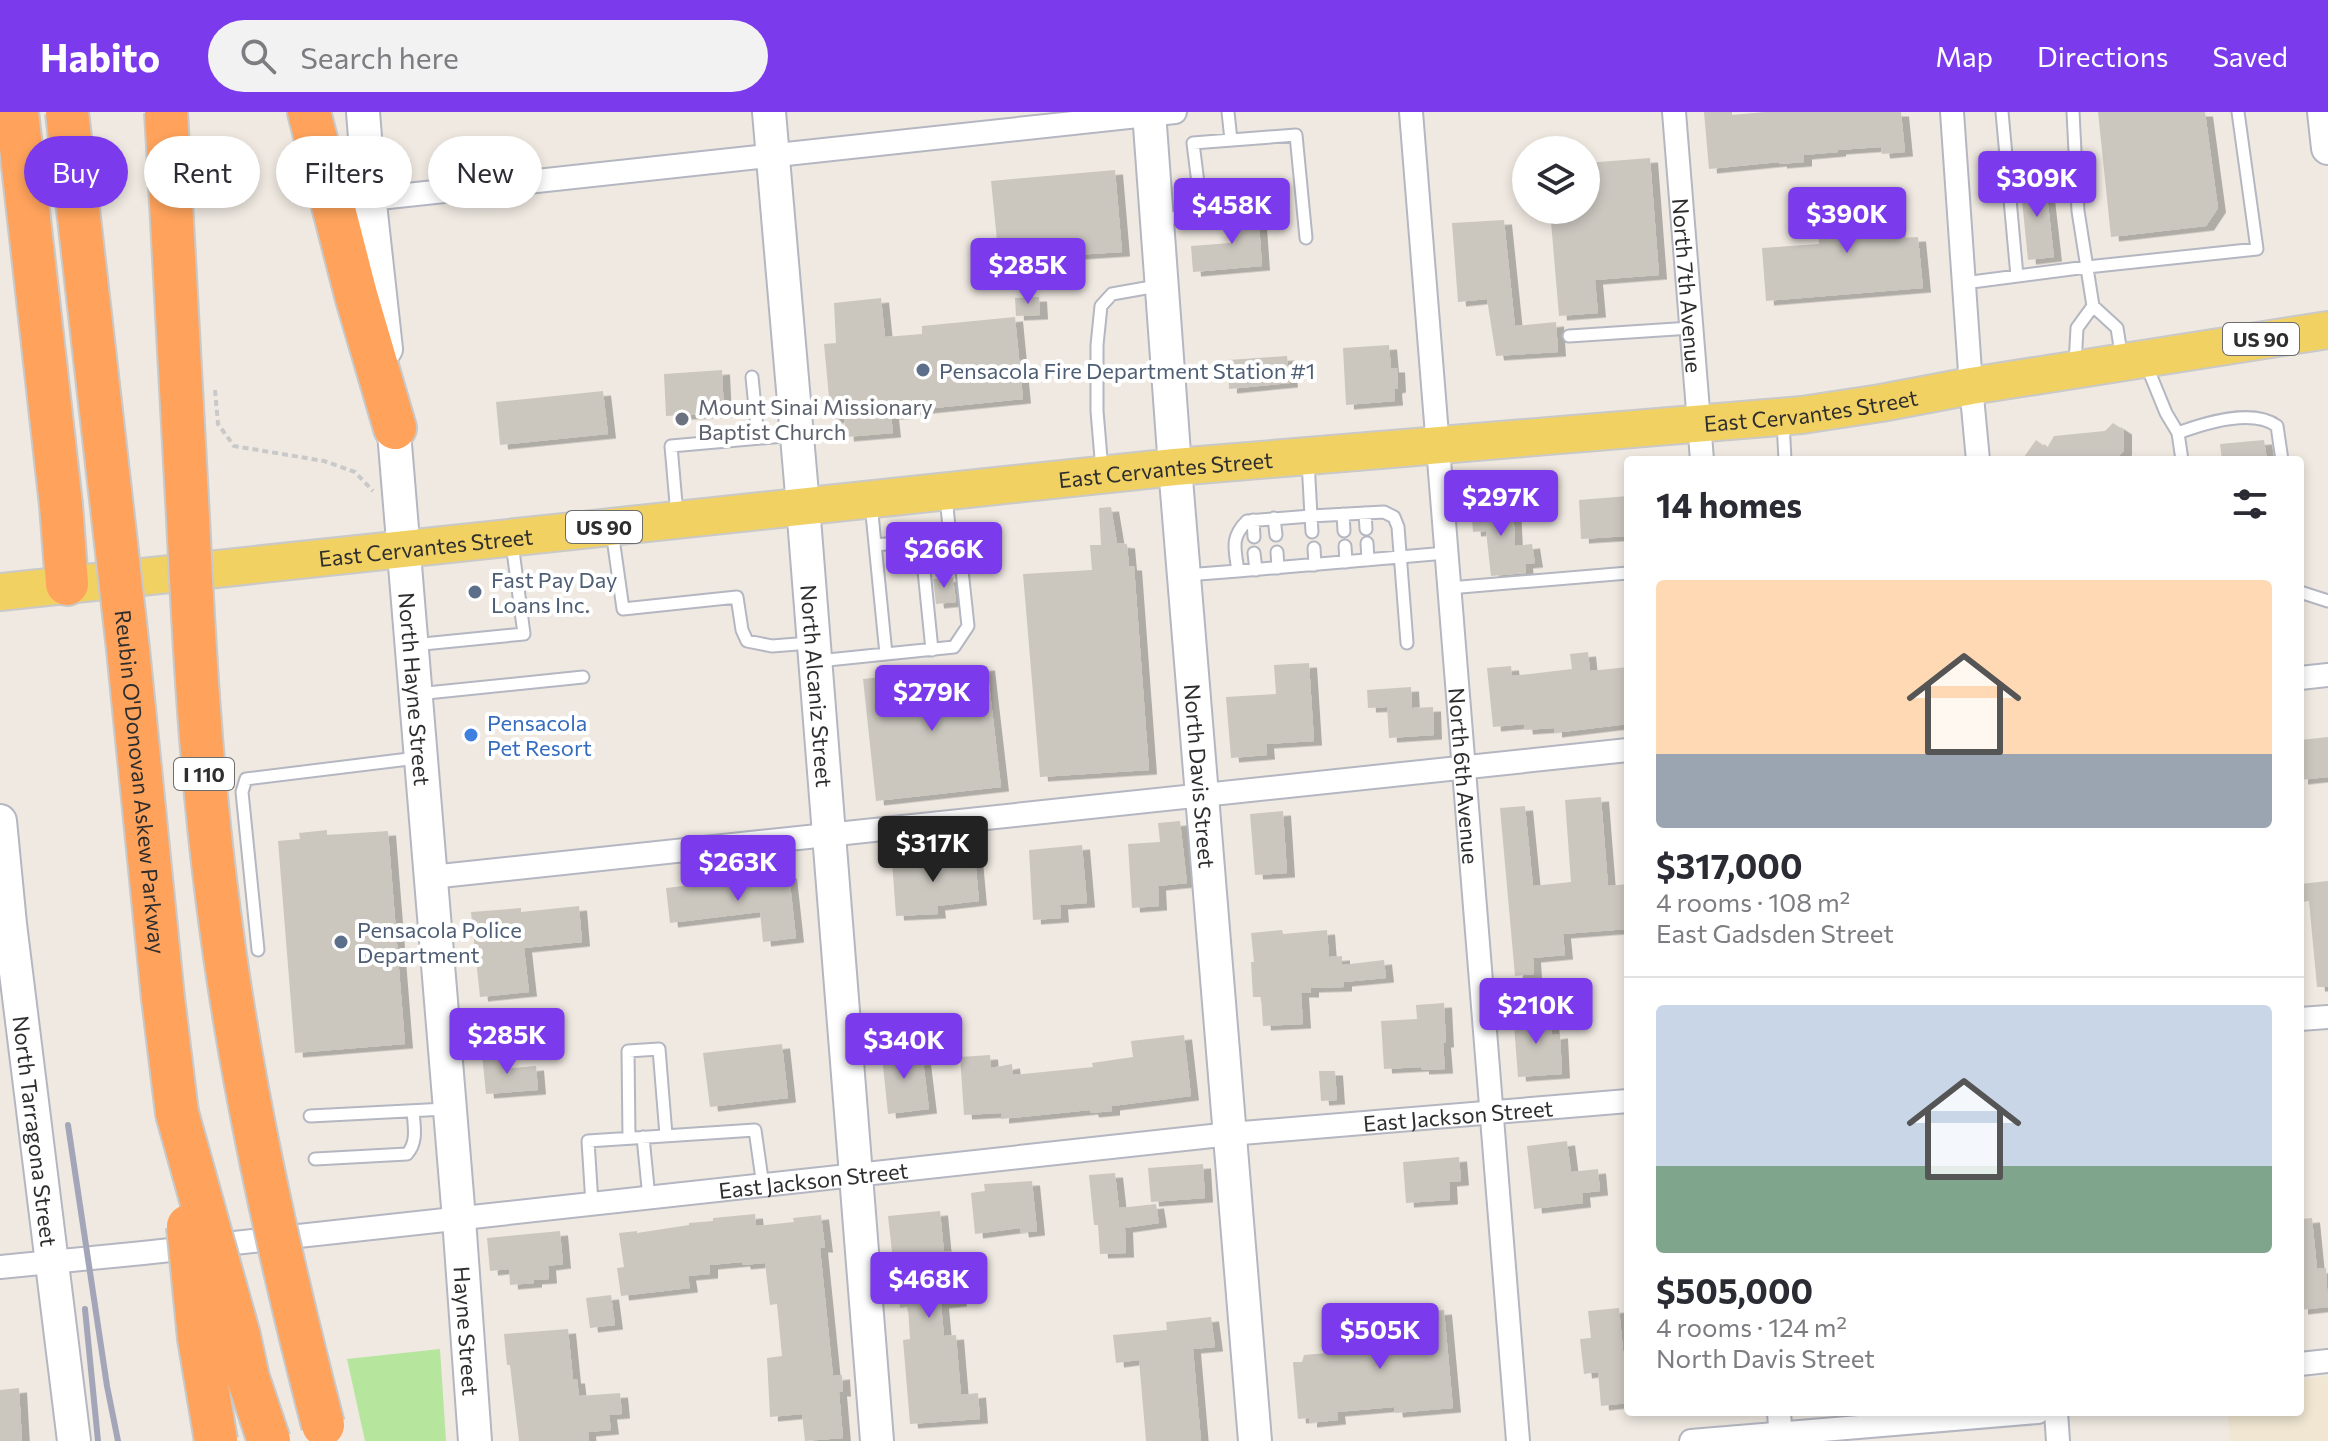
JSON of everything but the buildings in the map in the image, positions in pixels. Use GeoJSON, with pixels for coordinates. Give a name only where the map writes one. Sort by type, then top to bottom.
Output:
{"type":"FeatureCollection","features":[{"type":"Feature","properties":{"kind":"highway"},"geometry":{"type":"LineString","coordinates":[[17,112],[67,584]]}},
{"type":"Feature","properties":{"kind":"highway","name":"Reubin O'Donovan Askew Parkway"},"geometry":{"type":"LineString","coordinates":[[67,112],[177,1113],[248,1378],[269,1441]]}},
{"type":"Feature","properties":{"kind":"highway","name":"I 110"},"geometry":{"type":"LineString","coordinates":[[166,112],[193,623],[217,894],[238,1040],[265,1182],[287,1283],[327,1436]]}},
{"type":"Feature","properties":{"kind":"highway"},"geometry":{"type":"LineString","coordinates":[[309,112],[356,295],[395,428]]}},
{"type":"Feature","properties":{"kind":"highway"},"geometry":{"type":"LineString","coordinates":[[177,1113],[199,1338],[216,1441]]}},
{"type":"Feature","properties":{"kind":"main road","name":"North Hayne Street"},"geometry":{"type":"LineString","coordinates":[[363,112],[365,136]]}},
{"type":"Feature","properties":{"kind":"main road","name":"North Alcaniz Street"},"geometry":{"type":"LineString","coordinates":[[769,112],[877,1441]]}},
{"type":"Feature","properties":{"kind":"main road"},"geometry":{"type":"LineString","coordinates":[[2324,112],[2328,148]]}},
{"type":"Feature","properties":{"kind":"main road","name":"North Davis Street"},"geometry":{"type":"LineString","coordinates":[[1158,113],[1157,219],[1175,467],[1255,1441]]}},
{"type":"Feature","properties":{"kind":"main road","name":"North Hayne Street"},"geometry":{"type":"LineString","coordinates":[[371,208],[395,428],[459,1219]]}},
{"type":"Feature","properties":{"kind":"main road","name":"East Cervantes Street"},"geometry":{"type":"LineString","coordinates":[[13,591],[1175,467],[1437,446],[1701,442],[1783,417],[2328,330]]}},
{"type":"Feature","properties":{"kind":"main road","name":"North Tarragona Street"},"geometry":{"type":"LineString","coordinates":[[0,821],[5,925],[74,1441]]}},
{"type":"Feature","properties":{"kind":"main road","name":"Hayne Street"},"geometry":{"type":"LineString","coordinates":[[459,1219],[475,1441]]}},
{"type":"Feature","properties":{"kind":"street","name":"North 6th Avenue"},"geometry":{"type":"LineString","coordinates":[[1411,112],[1518,1441]]}},
{"type":"Feature","properties":{"kind":"street","name":"North 7th Avenue"},"geometry":{"type":"LineString","coordinates":[[1674,112],[1701,442]]}},
{"type":"Feature","properties":{"kind":"street"},"geometry":{"type":"LineString","coordinates":[[1952,112],[1978,456]]}},
{"type":"Feature","properties":{"kind":"street"},"geometry":{"type":"LineString","coordinates":[[412,194],[1158,113]]}},
{"type":"Feature","properties":{"kind":"street"},"geometry":{"type":"LineString","coordinates":[[2304,678],[2328,675]]}},
{"type":"Feature","properties":{"kind":"street"},"geometry":{"type":"LineString","coordinates":[[431,877],[1624,750]]}},
{"type":"Feature","properties":{"kind":"street"},"geometry":{"type":"LineString","coordinates":[[2304,1019],[2328,1017]]}},
{"type":"Feature","properties":{"kind":"street","name":"East Jackson Street"},"geometry":{"type":"LineString","coordinates":[[0,1267],[1230,1134],[1624,1101]]}},
{"type":"Feature","properties":{"kind":"street"},"geometry":{"type":"LineString","coordinates":[[2304,1364],[2328,1361]]}},
{"type":"Feature","properties":{"kind":"street"},"geometry":{"type":"LineString","coordinates":[[1691,1441],[1781,1429],[1978,1416]]}},
{"type":"Feature","properties":{"kind":"street"},"geometry":{"type":"LineString","coordinates":[[2056,1416],[2058,1441]]}},
{"type":"Feature","properties":{"kind":"lane"},"geometry":{"type":"LineString","coordinates":[[1228,112],[1231,140]]}},
{"type":"Feature","properties":{"kind":"lane"},"geometry":{"type":"LineString","coordinates":[[2002,112],[2017,276]]}},
{"type":"Feature","properties":{"kind":"lane"},"geometry":{"type":"LineString","coordinates":[[2073,112],[2078,211],[2093,306],[2117,328],[2178,433],[2181,456]]}},
{"type":"Feature","properties":{"kind":"lane"},"geometry":{"type":"LineString","coordinates":[[1964,283],[2257,249],[2238,112]]}},
{"type":"Feature","properties":{"kind":"lane"},"geometry":{"type":"LineString","coordinates":[[1157,219],[1202,215],[1193,143],[1296,135],[1306,238]]}},
{"type":"Feature","properties":{"kind":"lane"},"geometry":{"type":"LineString","coordinates":[[1102,475],[1097,411],[1097,345],[1101,306],[1112,294],[1162,285]]}},
{"type":"Feature","properties":{"kind":"lane"},"geometry":{"type":"LineString","coordinates":[[2074,369],[2077,328],[2093,306]]}},
{"type":"Feature","properties":{"kind":"lane"},"geometry":{"type":"LineString","coordinates":[[1569,336],[1691,328]]}},
{"type":"Feature","properties":{"kind":"lane"},"geometry":{"type":"LineString","coordinates":[[752,377],[758,438]]}},
{"type":"Feature","properties":{"kind":"lane"},"geometry":{"type":"LineString","coordinates":[[1783,417],[1785,456]]}},
{"type":"Feature","properties":{"kind":"lane"},"geometry":{"type":"LineString","coordinates":[[2178,433],[2205,423],[2256,417],[2267,419],[2277,426],[2281,456]]}},
{"type":"Feature","properties":{"kind":"lane"},"geometry":{"type":"LineString","coordinates":[[677,519],[671,446],[796,435]]}},
{"type":"Feature","properties":{"kind":"lane"},"geometry":{"type":"LineString","coordinates":[[1308,456],[1312,532]]}},
{"type":"Feature","properties":{"kind":"lane"},"geometry":{"type":"LineString","coordinates":[[611,526],[623,609],[737,597],[742,630],[747,641],[814,652],[886,654],[932,650],[954,647],[968,626],[961,561],[950,538],[945,491]]}},
{"type":"Feature","properties":{"kind":"lane"},"geometry":{"type":"LineString","coordinates":[[871,499],[886,654]]}},
{"type":"Feature","properties":{"kind":"lane"},"geometry":{"type":"LineString","coordinates":[[1238,571],[1237,530],[1247,521],[1384,512],[1394,517],[1398,527],[1407,643]]}},
{"type":"Feature","properties":{"kind":"lane"},"geometry":{"type":"LineString","coordinates":[[1365,513],[1366,529]]}},
{"type":"Feature","properties":{"kind":"lane"},"geometry":{"type":"LineString","coordinates":[[1343,514],[1344,531]]}},
{"type":"Feature","properties":{"kind":"lane"},"geometry":{"type":"LineString","coordinates":[[1274,518],[1276,535]]}},
{"type":"Feature","properties":{"kind":"lane"},"geometry":{"type":"LineString","coordinates":[[1253,520],[1254,537]]}},
{"type":"Feature","properties":{"kind":"lane"},"geometry":{"type":"LineString","coordinates":[[413,645],[524,634],[511,537]]}},
{"type":"Feature","properties":{"kind":"lane"},"geometry":{"type":"LineString","coordinates":[[875,545],[950,538]]}},
{"type":"Feature","properties":{"kind":"lane"},"geometry":{"type":"LineString","coordinates":[[921,541],[932,650]]}},
{"type":"Feature","properties":{"kind":"lane"},"geometry":{"type":"LineString","coordinates":[[1367,543],[1368,560]]}},
{"type":"Feature","properties":{"kind":"lane"},"geometry":{"type":"LineString","coordinates":[[1345,546],[1346,562]]}},
{"type":"Feature","properties":{"kind":"lane"},"geometry":{"type":"LineString","coordinates":[[1314,548],[1315,565]]}},
{"type":"Feature","properties":{"kind":"lane"},"geometry":{"type":"LineString","coordinates":[[1277,552],[1278,568]]}},
{"type":"Feature","properties":{"kind":"lane"},"geometry":{"type":"LineString","coordinates":[[1254,553],[1256,570]]}},
{"type":"Feature","properties":{"kind":"lane"},"geometry":{"type":"LineString","coordinates":[[1184,575],[1446,553]]}},
{"type":"Feature","properties":{"kind":"lane"},"geometry":{"type":"LineString","coordinates":[[1449,588],[1624,573]]}},
{"type":"Feature","properties":{"kind":"lane"},"geometry":{"type":"LineString","coordinates":[[2304,593],[2328,601]]}},
{"type":"Feature","properties":{"kind":"lane"},"geometry":{"type":"LineString","coordinates":[[417,694],[583,677]]}},
{"type":"Feature","properties":{"kind":"lane"},"geometry":{"type":"LineString","coordinates":[[258,950],[242,792],[246,779],[421,757]]}},
{"type":"Feature","properties":{"kind":"lane"},"geometry":{"type":"LineString","coordinates":[[629,1138],[628,1051],[659,1049],[666,1135]]}},
{"type":"Feature","properties":{"kind":"lane"},"geometry":{"type":"LineString","coordinates":[[310,1116],[450,1109]]}},
{"type":"Feature","properties":{"kind":"lane"},"geometry":{"type":"LineString","coordinates":[[315,1159],[407,1154],[415,1141],[413,1111]]}},
{"type":"Feature","properties":{"kind":"lane"},"geometry":{"type":"LineString","coordinates":[[592,1204],[588,1141],[755,1130],[763,1186]]}},
{"type":"Feature","properties":{"kind":"lane"},"geometry":{"type":"LineString","coordinates":[[643,1137],[649,1198]]}},
{"type":"Feature","properties":{"kind":"path"},"geometry":{"type":"LineString","coordinates":[[213,377],[218,424],[234,446],[324,461],[355,472],[379,498]]}},
{"type":"Feature","properties":{"kind":"shaded area"},"geometry":{"type":"Polygon","coordinates":[[[2328,1376],[2328,1441],[2230,1441],[2227,1416],[2304,1416],[2304,1379],[2328,1376]]]}},
{"type":"Feature","properties":{"kind":"green space"},"geometry":{"type":"Polygon","coordinates":[[[440,1349],[446,1441],[365,1441],[347,1359],[440,1349]]]}},
{"type":"Feature","properties":{"kind":"railway"},"geometry":{"type":"LineString","coordinates":[[68,1125],[118,1441]]}},
{"type":"Feature","properties":{"kind":"railway"},"geometry":{"type":"LineString","coordinates":[[85,1309],[98,1441]]}},
{"type":"Feature","properties":{"kind":"place","name":"Pensacola Fire Department Station #1"},"geometry":{"type":"Point","coordinates":[923,370]}},
{"type":"Feature","properties":{"kind":"place","name":"Mount Sinai Missionary Baptist Church"},"geometry":{"type":"Point","coordinates":[682,419]}},
{"type":"Feature","properties":{"kind":"place","name":"Fast Pay Day Loans Inc."},"geometry":{"type":"Point","coordinates":[475,592]}},
{"type":"Feature","properties":{"kind":"place","name":"Pensacola Pet Resort"},"geometry":{"type":"Point","coordinates":[471,735]}},
{"type":"Feature","properties":{"kind":"place","name":"Pensacola Police Department"},"geometry":{"type":"Point","coordinates":[341,942]}}]}
